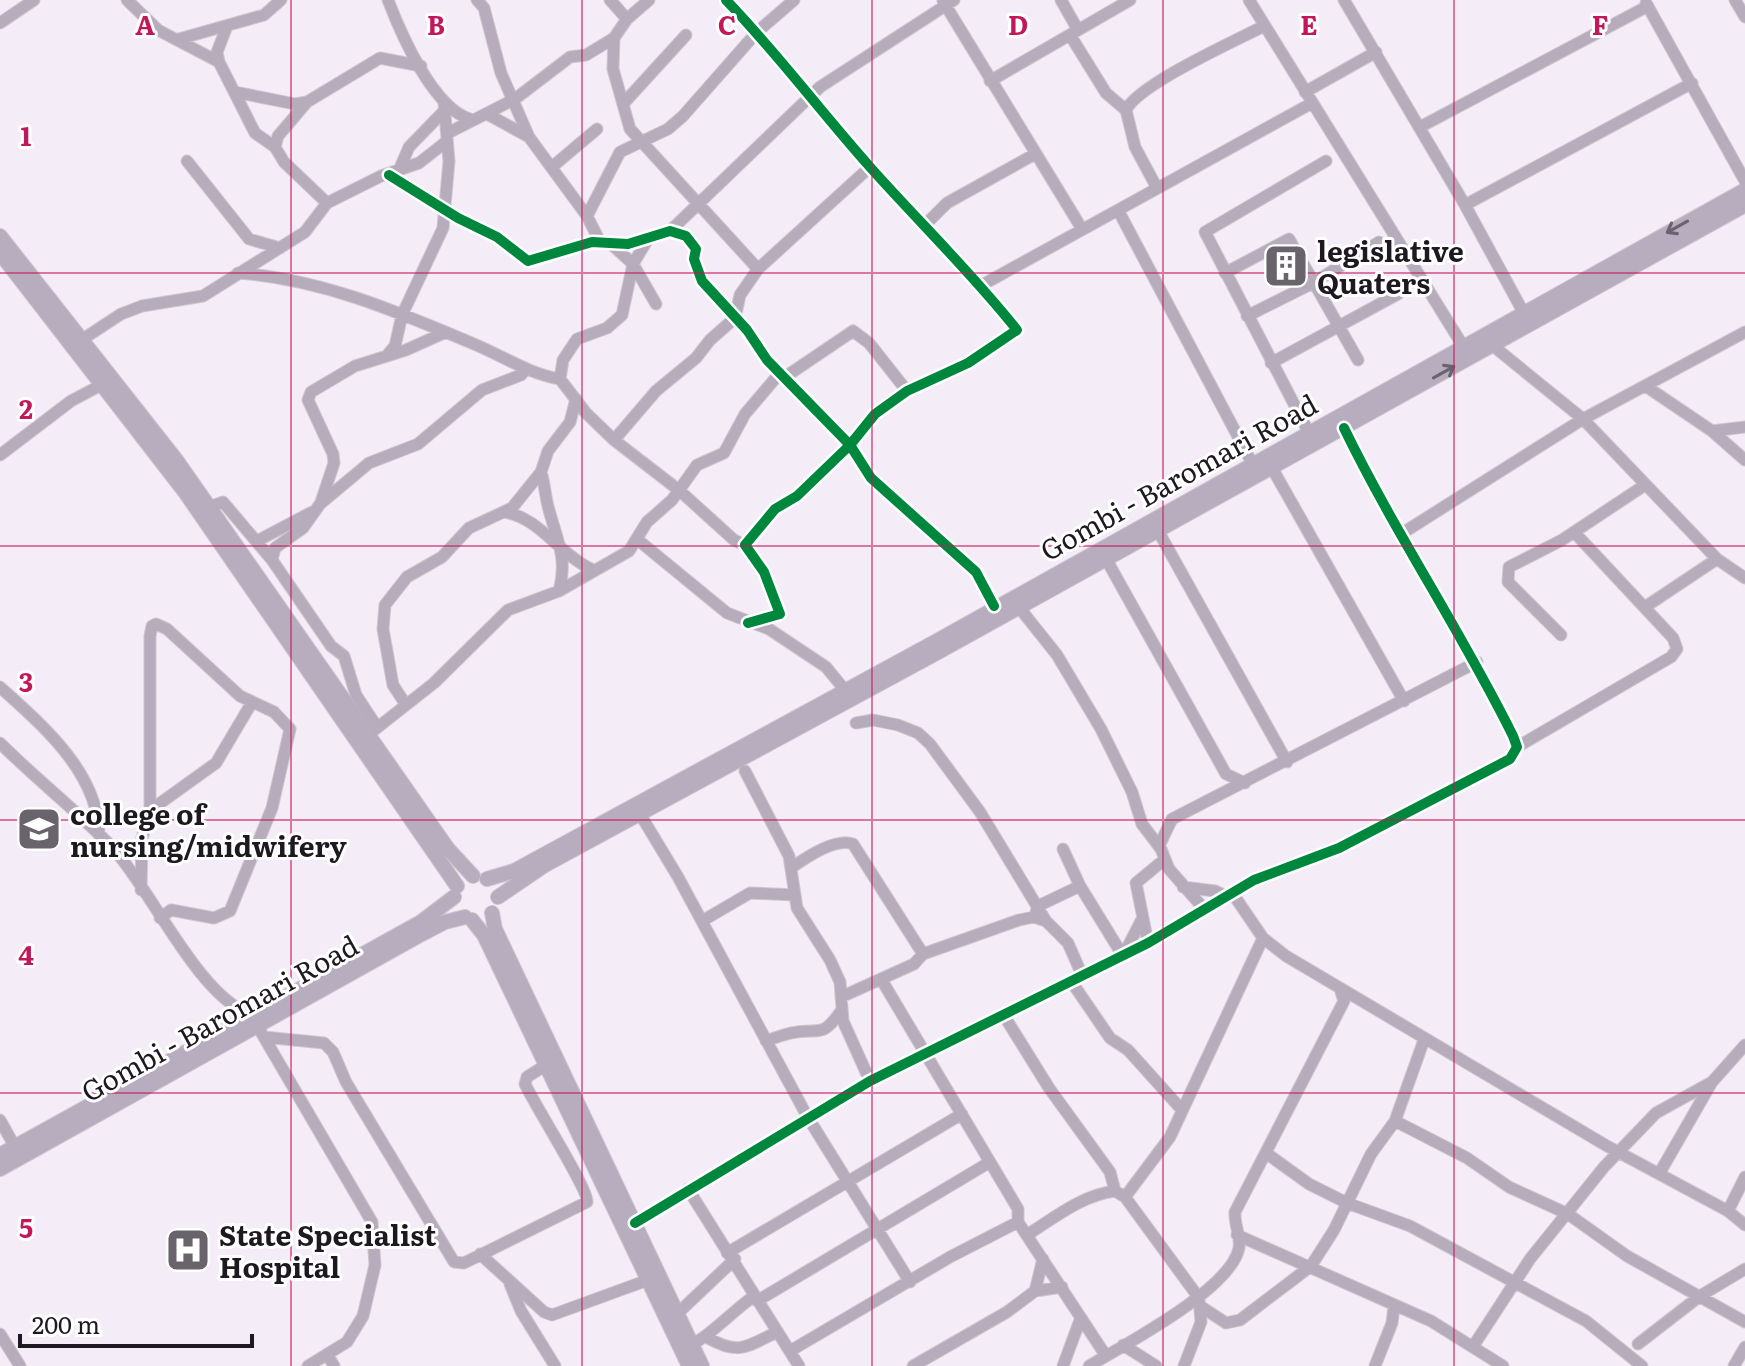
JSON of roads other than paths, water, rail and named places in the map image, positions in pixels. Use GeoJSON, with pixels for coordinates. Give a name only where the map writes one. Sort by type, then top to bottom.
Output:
{"type":"FeatureCollection","features":[{"type":"Feature","properties":{"kind":"main road","name":"Gombi - Baromari Road"},"geometry":{"type":"LineString","coordinates":[[637,809],[1014,602],[1252,463],[1492,345],[1527,318],[1745,190]]}},
{"type":"Feature","properties":{"kind":"main road","name":"Gombi - Baromari Road"},"geometry":{"type":"LineString","coordinates":[[637,809],[994,606],[1014,602],[1105,557],[1344,428],[1463,346],[1527,318],[1745,205]]}},
{"type":"Feature","properties":{"kind":"main road"},"geometry":{"type":"LineString","coordinates":[[0,236],[83,339],[373,731],[448,849],[498,897]]}},
{"type":"Feature","properties":{"kind":"main road"},"geometry":{"type":"LineString","coordinates":[[0,253],[185,492],[455,891],[455,907],[484,935],[648,1280],[687,1347],[702,1366]]}},
{"type":"Feature","properties":{"kind":"main road"},"geometry":{"type":"LineString","coordinates":[[455,891],[480,877],[514,871],[637,809]]}},
{"type":"Feature","properties":{"kind":"main road"},"geometry":{"type":"LineString","coordinates":[[637,809],[509,886],[498,897],[492,913],[495,929],[678,1313],[689,1366]]}},
{"type":"Feature","properties":{"kind":"main road","name":"Gombi - Baromari Road"},"geometry":{"type":"LineString","coordinates":[[0,1155],[257,1026],[421,922],[455,891]]}},
{"type":"Feature","properties":{"kind":"main road"},"geometry":{"type":"LineString","coordinates":[[468,919],[492,913]]}},
{"type":"Feature","properties":{"kind":"main road","name":"Gombi - Baromari Road"},"geometry":{"type":"LineString","coordinates":[[0,1169],[434,927],[468,919]]}},
{"type":"Feature","properties":{"kind":"street"},"geometry":{"type":"LineString","coordinates":[[0,23],[34,0]]}},
{"type":"Feature","properties":{"kind":"street"},"geometry":{"type":"LineString","coordinates":[[127,0],[158,30],[219,62]]}},
{"type":"Feature","properties":{"kind":"street"},"geometry":{"type":"LineString","coordinates":[[179,39],[226,29],[264,15],[281,0]]}},
{"type":"Feature","properties":{"kind":"street"},"geometry":{"type":"LineString","coordinates":[[388,0],[399,32],[444,108],[449,161],[443,228],[402,315],[395,346],[389,353]]}},
{"type":"Feature","properties":{"kind":"street"},"geometry":{"type":"LineString","coordinates":[[477,0],[484,8],[501,73],[503,106]]}},
{"type":"Feature","properties":{"kind":"street"},"geometry":{"type":"LineString","coordinates":[[610,0],[627,19]]}},
{"type":"Feature","properties":{"kind":"street"},"geometry":{"type":"LineString","coordinates":[[83,339],[121,314],[151,303],[192,300],[252,266],[305,232],[327,203],[419,163],[470,119],[515,99],[570,57],[586,55],[614,38],[627,19],[649,0]]}},
{"type":"Feature","properties":{"kind":"street"},"geometry":{"type":"LineString","coordinates":[[726,0],[757,32],[870,167],[982,285],[1017,330],[968,363],[907,391],[875,414],[850,445],[797,496],[775,509],[745,545]]}},
{"type":"Feature","properties":{"kind":"street"},"geometry":{"type":"LineString","coordinates":[[587,216],[612,162],[620,152],[683,116],[757,32],[794,0]]}},
{"type":"Feature","properties":{"kind":"street"},"geometry":{"type":"LineString","coordinates":[[1061,0],[1106,93],[1126,110],[1135,147],[1157,188]]}},
{"type":"Feature","properties":{"kind":"street"},"geometry":{"type":"LineString","coordinates":[[990,81],[1130,0]]}},
{"type":"Feature","properties":{"kind":"street"},"geometry":{"type":"LineString","coordinates":[[1249,0],[1463,346]]}},
{"type":"Feature","properties":{"kind":"street"},"geometry":{"type":"LineString","coordinates":[[1344,0],[1465,205],[1527,318]]}},
{"type":"Feature","properties":{"kind":"street"},"geometry":{"type":"LineString","coordinates":[[1735,0],[1745,17]]}},
{"type":"Feature","properties":{"kind":"street"},"geometry":{"type":"LineString","coordinates":[[670,231],[811,95],[947,2],[990,81],[1082,229]]}},
{"type":"Feature","properties":{"kind":"street"},"geometry":{"type":"LineString","coordinates":[[1420,127],[1646,3],[1745,181]]}},
{"type":"Feature","properties":{"kind":"street"},"geometry":{"type":"LineString","coordinates":[[1126,110],[1133,99],[1161,80],[1264,26]]}},
{"type":"Feature","properties":{"kind":"street"},"geometry":{"type":"LineString","coordinates":[[226,29],[217,52],[219,62],[255,133],[275,147],[284,162],[327,203]]}},
{"type":"Feature","properties":{"kind":"street"},"geometry":{"type":"LineString","coordinates":[[623,104],[686,35]]}},
{"type":"Feature","properties":{"kind":"street"},"geometry":{"type":"LineString","coordinates":[[614,38],[613,69],[630,129],[758,269]]}},
{"type":"Feature","properties":{"kind":"street"},"geometry":{"type":"LineString","coordinates":[[982,285],[1157,188],[1376,52]]}},
{"type":"Feature","properties":{"kind":"street"},"geometry":{"type":"LineString","coordinates":[[275,147],[278,136],[307,102],[380,58],[421,66]]}},
{"type":"Feature","properties":{"kind":"street"},"geometry":{"type":"LineString","coordinates":[[501,73],[515,99],[529,137],[605,243],[633,264],[656,304]]}},
{"type":"Feature","properties":{"kind":"street"},"geometry":{"type":"LineString","coordinates":[[1465,205],[1692,83]]}},
{"type":"Feature","properties":{"kind":"street"},"geometry":{"type":"LineString","coordinates":[[235,92],[295,104],[307,102]]}},
{"type":"Feature","properties":{"kind":"street"},"geometry":{"type":"LineString","coordinates":[[444,108],[470,119]]}},
{"type":"Feature","properties":{"kind":"street"},"geometry":{"type":"LineString","coordinates":[[394,172],[409,147],[444,108]]}},
{"type":"Feature","properties":{"kind":"street"},"geometry":{"type":"LineString","coordinates":[[487,114],[529,137]]}},
{"type":"Feature","properties":{"kind":"street"},"geometry":{"type":"LineString","coordinates":[[552,167],[597,129]]}},
{"type":"Feature","properties":{"kind":"street"},"geometry":{"type":"LineString","coordinates":[[926,224],[947,203],[1035,154]]}},
{"type":"Feature","properties":{"kind":"street"},"geometry":{"type":"LineString","coordinates":[[187,161],[249,239],[280,248]]}},
{"type":"Feature","properties":{"kind":"street"},"geometry":{"type":"LineString","coordinates":[[1309,433],[1205,235],[1207,229],[1326,161]]}},
{"type":"Feature","properties":{"kind":"street"},"geometry":{"type":"LineString","coordinates":[[614,440],[656,391],[696,358],[735,318],[740,295],[758,269],[870,167]]}},
{"type":"Feature","properties":{"kind":"street"},"geometry":{"type":"LineString","coordinates":[[394,172],[444,210],[497,237],[528,261],[605,243],[648,239],[678,231],[693,244],[702,281],[782,375],[850,445],[871,478],[976,572],[994,606]]}},
{"type":"Feature","properties":{"kind":"street"},"geometry":{"type":"LineString","coordinates":[[1118,210],[1252,463]]}},
{"type":"Feature","properties":{"kind":"street"},"geometry":{"type":"LineString","coordinates":[[560,379],[563,360],[577,339],[607,328],[622,315],[633,264],[648,239]]}},
{"type":"Feature","properties":{"kind":"street"},"geometry":{"type":"LineString","coordinates":[[1225,273],[1289,239],[1358,360]]}},
{"type":"Feature","properties":{"kind":"street"},"geometry":{"type":"LineString","coordinates":[[1247,316],[1313,283],[1379,242]]}},
{"type":"Feature","properties":{"kind":"street"},"geometry":{"type":"LineString","coordinates":[[252,266],[267,275]]}},
{"type":"Feature","properties":{"kind":"street"},"geometry":{"type":"LineString","coordinates":[[238,273],[267,275],[356,297],[446,332],[526,369],[560,379],[591,418],[614,440],[680,491],[734,540],[745,545],[764,572],[780,614],[748,623]]}},
{"type":"Feature","properties":{"kind":"street"},"geometry":{"type":"LineString","coordinates":[[1271,363],[1398,294]]}},
{"type":"Feature","properties":{"kind":"street"},"geometry":{"type":"LineString","coordinates":[[209,507],[223,502],[272,560],[331,646],[344,656],[356,695],[373,731],[406,705],[508,610],[559,591],[591,569],[629,551],[647,522],[680,491],[697,465],[724,453],[745,414],[782,375],[853,331],[869,343],[907,391]]}},
{"type":"Feature","properties":{"kind":"street"},"geometry":{"type":"LineString","coordinates":[[272,560],[275,548],[303,528],[316,508],[334,463],[333,454],[308,400],[311,392],[355,366],[406,350],[446,332]]}},
{"type":"Feature","properties":{"kind":"street"},"geometry":{"type":"LineString","coordinates":[[1401,534],[1583,419],[1745,332]]}},
{"type":"Feature","properties":{"kind":"street"},"geometry":{"type":"LineString","coordinates":[[1492,345],[1583,419],[1717,559],[1745,578]]}},
{"type":"Feature","properties":{"kind":"street"},"geometry":{"type":"LineString","coordinates":[[257,541],[316,508],[369,463],[418,444],[482,390],[521,375],[526,369]]}},
{"type":"Feature","properties":{"kind":"street"},"geometry":{"type":"LineString","coordinates":[[0,455],[71,401],[103,384]]}},
{"type":"Feature","properties":{"kind":"street"},"geometry":{"type":"LineString","coordinates":[[1647,387],[1712,431],[1745,460]]}},
{"type":"Feature","properties":{"kind":"street"},"geometry":{"type":"LineString","coordinates":[[406,705],[393,685],[383,629],[385,605],[407,577],[442,557],[469,528],[503,512],[522,497],[541,472],[548,451],[570,422],[576,399]]}},
{"type":"Feature","properties":{"kind":"street"},"geometry":{"type":"LineString","coordinates":[[570,422],[591,418]]}},
{"type":"Feature","properties":{"kind":"street"},"geometry":{"type":"LineString","coordinates":[[1712,431],[1745,427]]}},
{"type":"Feature","properties":{"kind":"street"},"geometry":{"type":"LineString","coordinates":[[1344,428],[1401,534],[1477,662],[1517,747]]}},
{"type":"Feature","properties":{"kind":"street"},"geometry":{"type":"LineString","coordinates":[[1272,468],[1404,701]]}},
{"type":"Feature","properties":{"kind":"street"},"geometry":{"type":"LineString","coordinates":[[541,472],[549,512],[563,551],[565,566],[559,591]]}},
{"type":"Feature","properties":{"kind":"street"},"geometry":{"type":"LineString","coordinates":[[1561,635],[1508,582],[1506,575],[1509,567],[1574,532],[1645,485]]}},
{"type":"Feature","properties":{"kind":"street"},"geometry":{"type":"LineString","coordinates":[[522,497],[531,521]]}},
{"type":"Feature","properties":{"kind":"street"},"geometry":{"type":"LineString","coordinates":[[503,512],[531,521],[563,551],[591,569]]}},
{"type":"Feature","properties":{"kind":"street"},"geometry":{"type":"LineString","coordinates":[[1157,529],[1287,762]]}},
{"type":"Feature","properties":{"kind":"street"},"geometry":{"type":"LineString","coordinates":[[635,1223],[807,1116],[870,1081],[1148,943],[1254,880],[1352,841],[1510,759],[1517,747],[1671,657],[1677,649],[1673,638],[1574,532]]}},
{"type":"Feature","properties":{"kind":"street"},"geometry":{"type":"LineString","coordinates":[[638,540],[727,613],[769,629],[826,667],[844,689]]}},
{"type":"Feature","properties":{"kind":"street"},"geometry":{"type":"LineString","coordinates":[[1105,557],[1226,774],[1245,783]]}},
{"type":"Feature","properties":{"kind":"street"},"geometry":{"type":"LineString","coordinates":[[1645,607],[1717,559]]}},
{"type":"Feature","properties":{"kind":"street"},"geometry":{"type":"LineString","coordinates":[[1014,602],[1057,655],[1101,729],[1132,792],[1142,824],[1183,887],[1205,910]]}},
{"type":"Feature","properties":{"kind":"street"},"geometry":{"type":"LineString","coordinates":[[141,891],[142,838],[151,780],[148,714],[152,626],[167,629],[251,704],[274,712],[290,729],[276,795],[252,861],[225,916],[214,918],[171,910],[160,918]]}},
{"type":"Feature","properties":{"kind":"street"},"geometry":{"type":"LineString","coordinates":[[1159,846],[1172,819],[1477,662]]}},
{"type":"Feature","properties":{"kind":"street"},"geometry":{"type":"LineString","coordinates":[[0,687],[45,730],[80,773],[99,816],[99,835]]}},
{"type":"Feature","properties":{"kind":"street"},"geometry":{"type":"LineString","coordinates":[[146,824],[159,804],[216,763],[251,704]]}},
{"type":"Feature","properties":{"kind":"street"},"geometry":{"type":"LineString","coordinates":[[856,723],[873,720],[898,725],[918,733],[930,744],[980,812],[1039,915],[1068,943],[1076,978],[1110,1038],[1128,1050],[1182,1110]]}},
{"type":"Feature","properties":{"kind":"street"},"geometry":{"type":"LineString","coordinates":[[0,743],[17,763],[99,835],[124,862],[160,918],[228,1001],[257,1026],[372,1222],[375,1265],[363,1316],[347,1342],[308,1366]]}},
{"type":"Feature","properties":{"kind":"street"},"geometry":{"type":"LineString","coordinates":[[0,758],[17,763]]}},
{"type":"Feature","properties":{"kind":"street"},"geometry":{"type":"LineString","coordinates":[[745,771],[782,839],[804,925],[830,960],[841,997],[841,1011],[870,1081]]}},
{"type":"Feature","properties":{"kind":"street"},"geometry":{"type":"LineString","coordinates":[[637,809],[702,921],[807,1116],[910,1282]]}},
{"type":"Feature","properties":{"kind":"street"},"geometry":{"type":"LineString","coordinates":[[791,868],[829,847],[846,841],[853,844],[923,954]]}},
{"type":"Feature","properties":{"kind":"street"},"geometry":{"type":"LineString","coordinates":[[1063,849],[1080,886],[1123,956]]}},
{"type":"Feature","properties":{"kind":"street"},"geometry":{"type":"LineString","coordinates":[[1148,943],[1141,921],[1136,883],[1165,859]]}},
{"type":"Feature","properties":{"kind":"street"},"geometry":{"type":"LineString","coordinates":[[841,997],[914,964],[923,954],[1039,915],[1080,886]]}},
{"type":"Feature","properties":{"kind":"street"},"geometry":{"type":"LineString","coordinates":[[1183,887],[1230,896],[1263,938],[1340,989],[1607,1146],[1728,1211],[1745,1225]]}},
{"type":"Feature","properties":{"kind":"street"},"geometry":{"type":"LineString","coordinates":[[702,921],[750,893],[795,895]]}},
{"type":"Feature","properties":{"kind":"street"},"geometry":{"type":"LineString","coordinates":[[1123,956],[1141,921]]}},
{"type":"Feature","properties":{"kind":"street"},"geometry":{"type":"LineString","coordinates":[[1027,1235],[1071,1206],[1120,1194],[1170,1137],[1263,938]]}},
{"type":"Feature","properties":{"kind":"street"},"geometry":{"type":"LineString","coordinates":[[881,979],[1018,1209],[1018,1222],[1106,1356]]}},
{"type":"Feature","properties":{"kind":"street"},"geometry":{"type":"LineString","coordinates":[[1089,1366],[1200,1302],[1233,1265],[1240,1245],[1235,1212],[1305,1071],[1339,1014],[1344,1001],[1340,989]]}},
{"type":"Feature","properties":{"kind":"street"},"geometry":{"type":"LineString","coordinates":[[766,1041],[794,1032],[820,1033],[830,1027],[841,1011]]}},
{"type":"Feature","properties":{"kind":"street"},"geometry":{"type":"LineString","coordinates":[[1003,1014],[1049,1088],[1110,1172],[1120,1194],[1200,1302],[1226,1323],[1240,1320],[1311,1266],[1371,1154],[1395,1121],[1424,1040]]}},
{"type":"Feature","properties":{"kind":"street"},"geometry":{"type":"LineString","coordinates":[[257,1026],[324,1043],[333,1052],[346,1082],[454,1262],[464,1263],[587,1202],[584,1186],[563,1157],[525,1084],[527,1077],[546,1065]]}},
{"type":"Feature","properties":{"kind":"street"},"geometry":{"type":"LineString","coordinates":[[1659,1174],[1712,1082],[1745,1045]]}},
{"type":"Feature","properties":{"kind":"street"},"geometry":{"type":"LineString","coordinates":[[1474,1345],[1530,1259],[1604,1167],[1621,1153],[1656,1113],[1712,1082]]}},
{"type":"Feature","properties":{"kind":"street"},"geometry":{"type":"LineString","coordinates":[[678,1313],[741,1245],[962,1114]]}},
{"type":"Feature","properties":{"kind":"street"},"geometry":{"type":"LineString","coordinates":[[0,1120],[15,1147]]}},
{"type":"Feature","properties":{"kind":"street"},"geometry":{"type":"LineString","coordinates":[[1395,1121],[1467,1158],[1509,1187],[1568,1214],[1627,1256],[1745,1322]]}},
{"type":"Feature","properties":{"kind":"street"},"geometry":{"type":"LineString","coordinates":[[1604,1167],[1601,1158],[1607,1146]]}},
{"type":"Feature","properties":{"kind":"street"},"geometry":{"type":"LineString","coordinates":[[1266,1153],[1309,1184],[1347,1203],[1410,1226],[1586,1321],[1642,1366]]}},
{"type":"Feature","properties":{"kind":"street"},"geometry":{"type":"LineString","coordinates":[[687,1347],[708,1338],[717,1322],[878,1231],[990,1162]]}},
{"type":"Feature","properties":{"kind":"street"},"geometry":{"type":"LineString","coordinates":[[1728,1211],[1745,1177]]}},
{"type":"Feature","properties":{"kind":"street"},"geometry":{"type":"LineString","coordinates":[[688,1189],[799,1366]]}},
{"type":"Feature","properties":{"kind":"street"},"geometry":{"type":"LineString","coordinates":[[790,1351],[1018,1222]]}},
{"type":"Feature","properties":{"kind":"street"},"geometry":{"type":"LineString","coordinates":[[1237,1235],[1431,1321],[1474,1345],[1503,1366]]}},
{"type":"Feature","properties":{"kind":"street"},"geometry":{"type":"LineString","coordinates":[[480,1254],[544,1312],[558,1314],[648,1280]]}},
{"type":"Feature","properties":{"kind":"street"},"geometry":{"type":"LineString","coordinates":[[1035,1291],[1043,1259]]}},
{"type":"Feature","properties":{"kind":"street"},"geometry":{"type":"LineString","coordinates":[[1638,1344],[1700,1296],[1745,1269]]}},
{"type":"Feature","properties":{"kind":"street"},"geometry":{"type":"LineString","coordinates":[[510,1283],[521,1311],[555,1366]]}},
{"type":"Feature","properties":{"kind":"street"},"geometry":{"type":"LineString","coordinates":[[913,1366],[1007,1312],[1035,1291],[1062,1287]]}},
{"type":"Feature","properties":{"kind":"street"},"geometry":{"type":"LineString","coordinates":[[1184,1366],[1201,1322],[1200,1302]]}},
{"type":"Feature","properties":{"kind":"street"},"geometry":{"type":"LineString","coordinates":[[1375,1366],[1392,1323],[1394,1306]]}},
{"type":"Feature","properties":{"kind":"street"},"geometry":{"type":"LineString","coordinates":[[541,1343],[538,1325],[544,1312]]}},
{"type":"Feature","properties":{"kind":"street"},"geometry":{"type":"LineString","coordinates":[[1063,1366],[1080,1320]]}},
{"type":"Feature","properties":{"kind":"street"},"geometry":{"type":"LineString","coordinates":[[708,1338],[732,1349],[749,1348],[777,1332]]}},
{"type":"Feature","properties":{"kind":"street"},"geometry":{"type":"LineString","coordinates":[[0,1334],[20,1366]]}},
{"type":"Feature","properties":{"kind":"street"},"geometry":{"type":"LineString","coordinates":[[1123,1345],[1156,1366]]}},
{"type":"Feature","properties":{"kind":"street"},"geometry":{"type":"LineString","coordinates":[[1734,1366],[1745,1347]]}},
{"type":"Feature","properties":{"kind":"street"},"geometry":{"type":"LineString","coordinates":[[327,1354],[334,1366]]}},
{"type":"Feature","properties":{"kind":"place","name":"legislative Quaters"},"geometry":{"type":"Point","coordinates":[1286,266]}},
{"type":"Feature","properties":{"kind":"place","name":"college of nursing/midwifery"},"geometry":{"type":"Point","coordinates":[39,829]}},
{"type":"Feature","properties":{"kind":"place","name":"State Specialist Hospital"},"geometry":{"type":"Point","coordinates":[188,1250]}}]}
